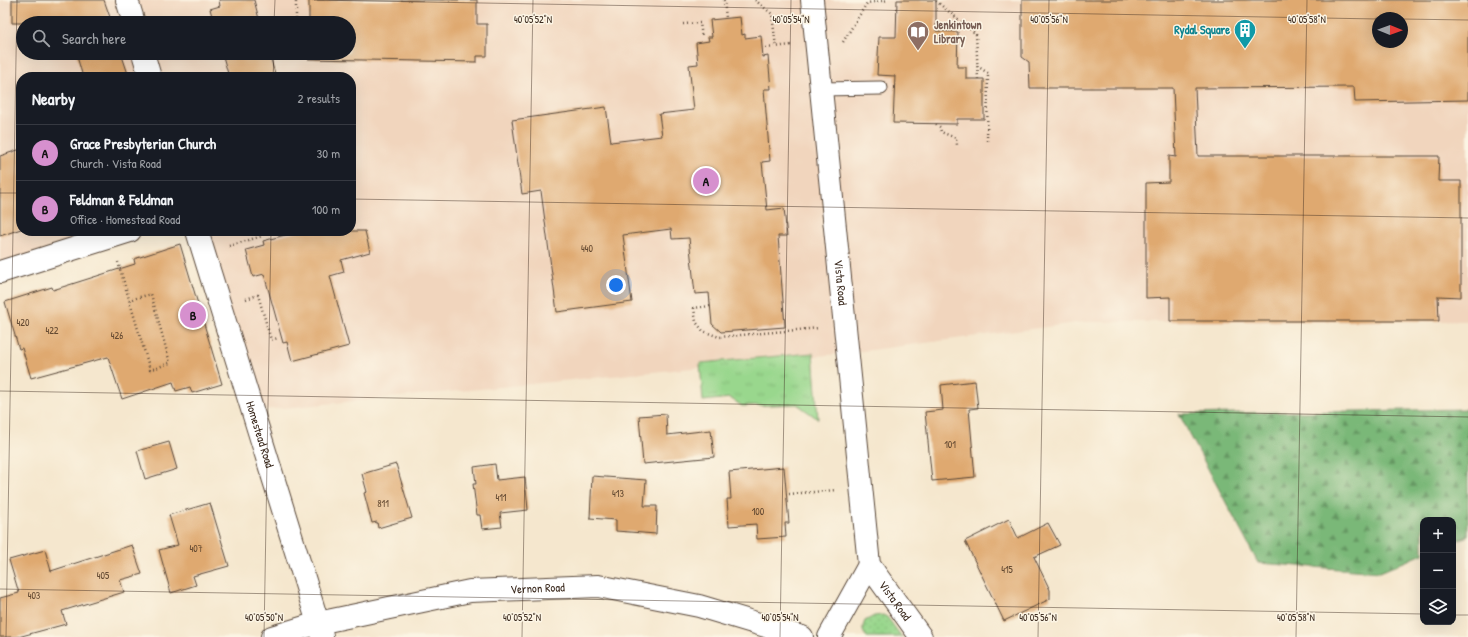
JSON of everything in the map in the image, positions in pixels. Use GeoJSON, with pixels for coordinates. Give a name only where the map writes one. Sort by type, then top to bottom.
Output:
{"type":"FeatureCollection","features":[{"type":"Feature","properties":{"kind":"street"},"geometry":{"type":"LineString","coordinates":[[127,0],[132,16]]}},
{"type":"Feature","properties":{"kind":"street","name":"Vista Road"},"geometry":{"type":"LineString","coordinates":[[812,0],[869,565],[921,637]]}},
{"type":"Feature","properties":{"kind":"street"},"geometry":{"type":"LineString","coordinates":[[145,60],[149,72]]}},
{"type":"Feature","properties":{"kind":"street"},"geometry":{"type":"LineString","coordinates":[[0,272],[84,238],[97,236]]}},
{"type":"Feature","properties":{"kind":"street","name":"Homestead Road"},"geometry":{"type":"LineString","coordinates":[[199,236],[320,630]]}},
{"type":"Feature","properties":{"kind":"street","name":"Vista Road"},"geometry":{"type":"LineString","coordinates":[[830,637],[869,565]]}},
{"type":"Feature","properties":{"kind":"street","name":"Vernon Road"},"geometry":{"type":"LineString","coordinates":[[272,637],[320,630],[470,591],[598,586],[699,606],[802,637]]}},
{"type":"Feature","properties":{"kind":"lane"},"geometry":{"type":"LineString","coordinates":[[821,89],[881,88]]}},
{"type":"Feature","properties":{"kind":"path"},"geometry":{"type":"LineString","coordinates":[[296,0],[296,16]]}},
{"type":"Feature","properties":{"kind":"path"},"geometry":{"type":"LineString","coordinates":[[724,0],[726,18]]}},
{"type":"Feature","properties":{"kind":"path"},"geometry":{"type":"LineString","coordinates":[[755,0],[772,14],[776,47]]}},
{"type":"Feature","properties":{"kind":"path"},"geometry":{"type":"LineString","coordinates":[[842,43],[867,3],[889,0]]}},
{"type":"Feature","properties":{"kind":"path"},"geometry":{"type":"LineString","coordinates":[[936,1],[976,34],[978,79]]}},
{"type":"Feature","properties":{"kind":"path"},"geometry":{"type":"LineString","coordinates":[[683,24],[700,23],[702,37]]}},
{"type":"Feature","properties":{"kind":"path"},"geometry":{"type":"LineString","coordinates":[[766,48],[797,45]]}},
{"type":"Feature","properties":{"kind":"path"},"geometry":{"type":"LineString","coordinates":[[977,65],[988,73],[987,143]]}},
{"type":"Feature","properties":{"kind":"path"},"geometry":{"type":"LineString","coordinates":[[936,124],[940,127],[940,132],[956,138],[957,145]]}},
{"type":"Feature","properties":{"kind":"path"},"geometry":{"type":"LineString","coordinates":[[229,246],[262,236]]}},
{"type":"Feature","properties":{"kind":"path"},"geometry":{"type":"LineString","coordinates":[[117,260],[129,300],[150,370],[170,363],[151,294],[129,300]]}},
{"type":"Feature","properties":{"kind":"path"},"geometry":{"type":"LineString","coordinates":[[246,299],[258,295],[271,340],[278,338]]}},
{"type":"Feature","properties":{"kind":"path"},"geometry":{"type":"LineString","coordinates":[[710,306],[694,308],[696,322],[703,331],[719,337],[821,327]]}},
{"type":"Feature","properties":{"kind":"path"},"geometry":{"type":"LineString","coordinates":[[789,494],[838,489]]}},
{"type":"Feature","properties":{"kind":"shaded area"},"geometry":{"type":"Polygon","coordinates":[[[0,0],[1468,0],[1468,321],[1084,322],[848,353],[253,411],[199,236],[356,236],[356,72],[16,72],[16,236],[114,236],[0,272],[0,0]]]}},
{"type":"Feature","properties":{"kind":"green space"},"geometry":{"type":"Polygon","coordinates":[[[813,353],[818,419],[797,404],[742,406],[730,398],[703,401],[700,363],[813,353]]]}},
{"type":"Feature","properties":{"kind":"green space"},"geometry":{"type":"Polygon","coordinates":[[[1468,409],[1468,536],[1456,541],[1456,517],[1420,517],[1420,555],[1380,572],[1258,563],[1179,414],[1468,409]]]}},
{"type":"Feature","properties":{"kind":"green space"},"geometry":{"type":"Polygon","coordinates":[[[883,615],[887,617],[902,637],[867,637],[865,635],[863,626],[865,621],[874,616],[883,615]]]}},
{"type":"Feature","properties":{"kind":"building"},"geometry":{"type":"Polygon","coordinates":[[[12,0],[104,0],[110,16],[16,16],[16,23],[12,23],[12,0]]]}},
{"type":"Feature","properties":{"kind":"building"},"geometry":{"type":"Polygon","coordinates":[[[219,0],[254,0],[258,16],[212,16],[210,9],[220,6],[219,0]]]}},
{"type":"Feature","properties":{"kind":"building"},"geometry":{"type":"Polygon","coordinates":[[[309,0],[477,0],[477,24],[487,24],[487,56],[477,56],[477,62],[356,60],[356,16],[309,16],[309,0]]]}},
{"type":"Feature","properties":{"kind":"building","name":"Jenkintown Library"},"geometry":{"type":"Polygon","coordinates":[[[897,0],[936,0],[936,31],[958,32],[957,67],[966,67],[966,79],[984,79],[984,119],[957,119],[957,124],[893,123],[895,76],[877,75],[879,37],[896,37],[897,0]]]}},
{"type":"Feature","properties":{"kind":"building"},"geometry":{"type":"Polygon","coordinates":[[[1022,0],[1468,0],[1468,100],[1355,102],[1354,87],[1195,88],[1198,156],[1439,156],[1438,181],[1461,181],[1461,297],[1438,296],[1439,321],[1170,321],[1170,297],[1146,298],[1146,183],[1169,182],[1169,156],[1176,157],[1173,88],[1030,88],[1029,62],[1022,57],[1022,0]]]}},
{"type":"Feature","properties":{"kind":"building"},"geometry":{"type":"Polygon","coordinates":[[[740,17],[742,35],[745,34],[745,38],[761,36],[763,57],[768,56],[771,89],[764,89],[770,161],[762,162],[767,210],[784,208],[787,236],[778,236],[785,327],[721,332],[712,324],[709,293],[695,294],[689,238],[672,239],[671,229],[623,235],[632,302],[557,312],[541,191],[522,194],[512,120],[606,107],[611,142],[662,136],[659,114],[694,110],[689,65],[698,64],[696,43],[709,41],[708,37],[712,37],[710,20],[740,17]]]}},
{"type":"Feature","properties":{"kind":"building"},"geometry":{"type":"Polygon","coordinates":[[[78,60],[123,60],[127,72],[82,72],[78,60]]]}},
{"type":"Feature","properties":{"kind":"building"},"geometry":{"type":"Polygon","coordinates":[[[224,60],[271,60],[275,72],[228,72],[224,60]]]}},
{"type":"Feature","properties":{"kind":"building"},"geometry":{"type":"Polygon","coordinates":[[[16,151],[16,231],[0,236],[0,156],[16,151]]]}},
{"type":"Feature","properties":{"kind":"building"},"geometry":{"type":"Polygon","coordinates":[[[356,231],[365,231],[370,252],[341,260],[344,272],[330,276],[349,346],[292,361],[287,342],[283,343],[264,274],[253,277],[246,250],[264,245],[263,241],[282,236],[356,236],[356,231]]]}},
{"type":"Feature","properties":{"kind":"building"},"geometry":{"type":"Polygon","coordinates":[[[180,244],[222,384],[192,393],[190,387],[176,391],[173,382],[122,399],[108,357],[31,378],[22,348],[19,349],[5,302],[52,287],[53,290],[135,264],[134,259],[180,244]]]}},
{"type":"Feature","properties":{"kind":"building"},"geometry":{"type":"Polygon","coordinates":[[[975,381],[978,408],[969,409],[975,477],[932,481],[925,412],[943,410],[941,385],[975,381]]]}},
{"type":"Feature","properties":{"kind":"building"},"geometry":{"type":"Polygon","coordinates":[[[666,414],[667,435],[711,430],[714,457],[643,464],[639,416],[666,414]]]}},
{"type":"Feature","properties":{"kind":"building"},"geometry":{"type":"Polygon","coordinates":[[[169,442],[177,469],[145,479],[137,451],[169,442]]]}},
{"type":"Feature","properties":{"kind":"building"},"geometry":{"type":"Polygon","coordinates":[[[396,464],[412,518],[378,528],[377,522],[372,523],[364,493],[367,492],[362,474],[396,464]]]}},
{"type":"Feature","properties":{"kind":"building"},"geometry":{"type":"Polygon","coordinates":[[[495,464],[497,480],[525,477],[528,510],[500,513],[502,527],[482,529],[480,515],[477,515],[473,484],[476,484],[474,467],[495,464]]]}},
{"type":"Feature","properties":{"kind":"building"},"geometry":{"type":"Polygon","coordinates":[[[784,467],[789,523],[785,523],[786,537],[757,539],[756,524],[729,526],[727,499],[731,499],[729,472],[784,467]]]}},
{"type":"Feature","properties":{"kind":"building"},"geometry":{"type":"Polygon","coordinates":[[[592,476],[646,480],[644,506],[657,506],[656,534],[616,531],[616,520],[590,518],[592,476]]]}},
{"type":"Feature","properties":{"kind":"building"},"geometry":{"type":"Polygon","coordinates":[[[210,503],[229,566],[193,576],[196,585],[171,593],[159,550],[178,545],[169,515],[210,503]]]}},
{"type":"Feature","properties":{"kind":"building"},"geometry":{"type":"Polygon","coordinates":[[[1009,519],[1018,538],[1048,523],[1060,545],[1034,557],[1050,590],[1050,599],[1004,621],[965,541],[1009,519]]]}},
{"type":"Feature","properties":{"kind":"building"},"geometry":{"type":"Polygon","coordinates":[[[132,545],[142,574],[120,580],[124,592],[62,611],[66,624],[18,637],[0,637],[0,598],[19,593],[9,560],[45,550],[51,571],[132,545]]]}},
{"type":"Feature","properties":{"kind":"place","name":"Rydal Square"},"geometry":{"type":"Point","coordinates":[1245,50]}},
{"type":"Feature","properties":{"kind":"place","name":"Jenkintown Library"},"geometry":{"type":"Point","coordinates":[918,52]}},
{"type":"Feature","properties":{"kind":"place","name":"Grace Presbyterian Church"},"geometry":{"type":"Point","coordinates":[706,181]}},
{"type":"Feature","properties":{"kind":"place","name":"Feldman & Feldman"},"geometry":{"type":"Point","coordinates":[193,315]}}]}
